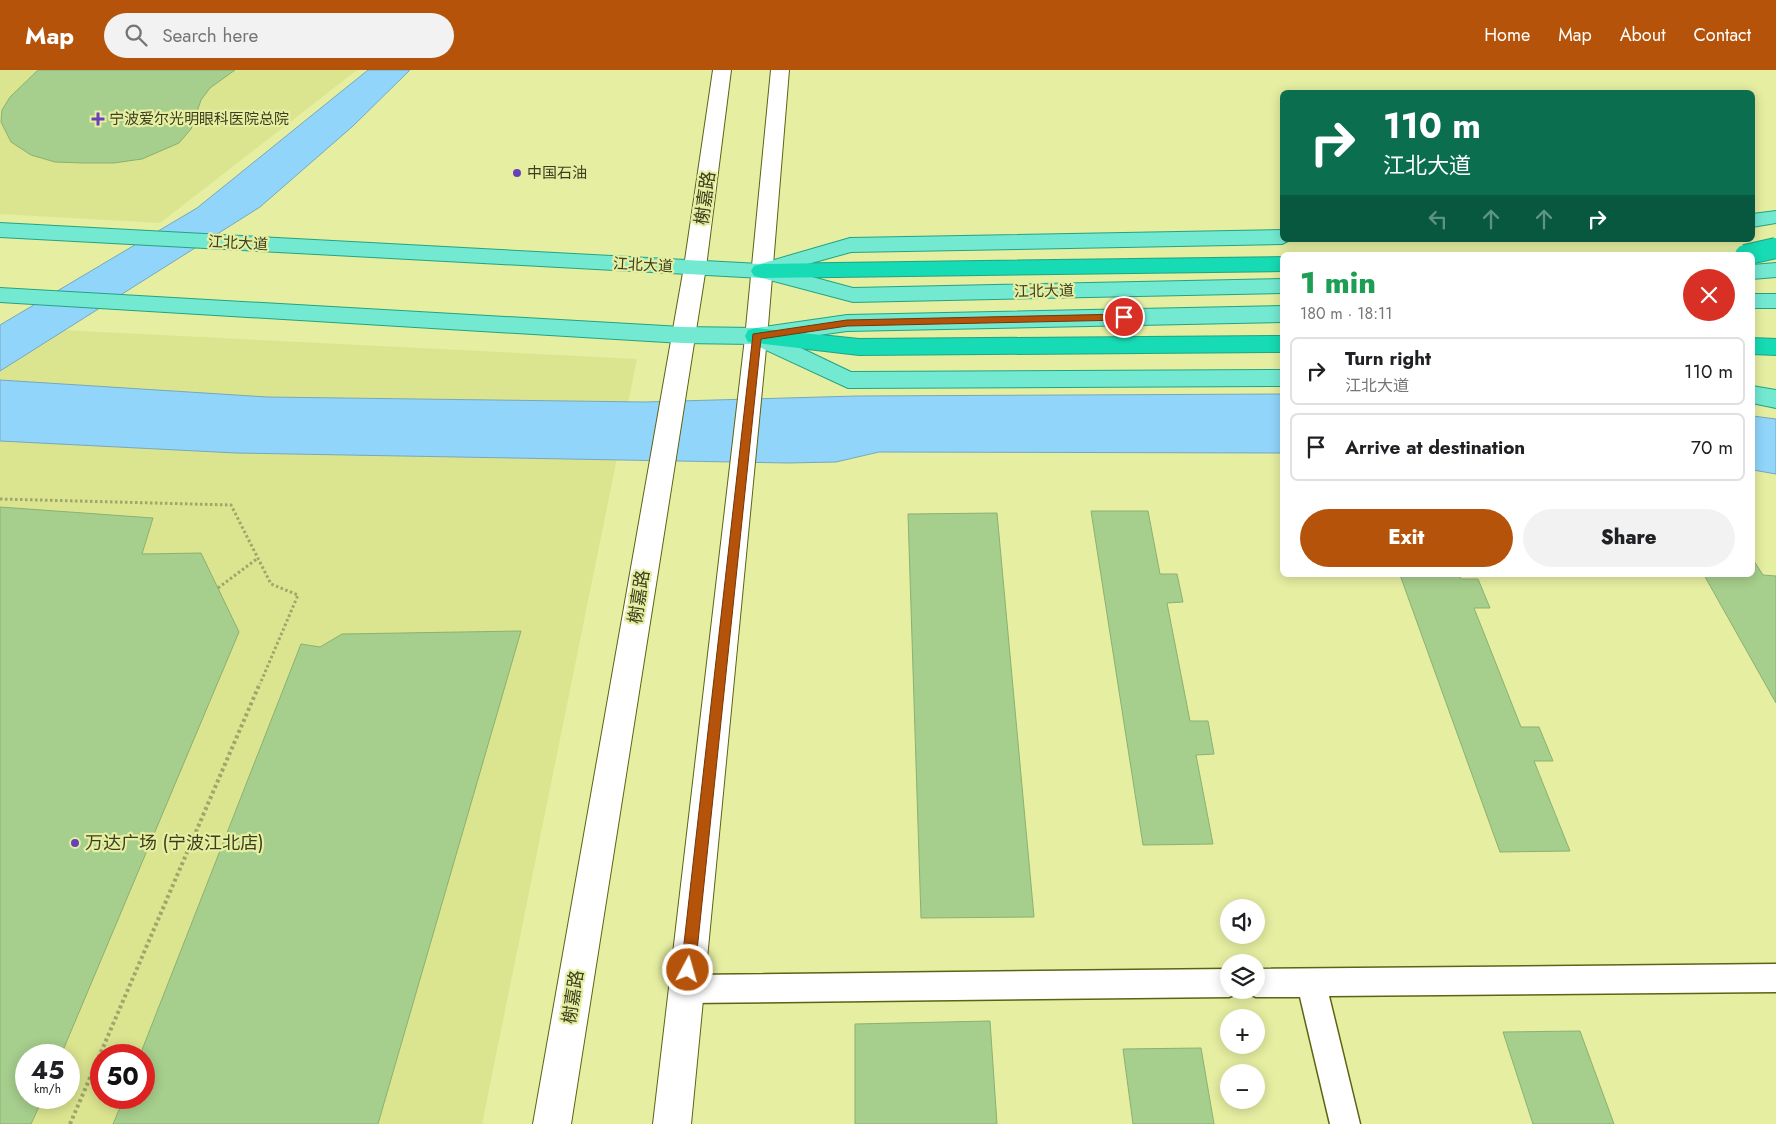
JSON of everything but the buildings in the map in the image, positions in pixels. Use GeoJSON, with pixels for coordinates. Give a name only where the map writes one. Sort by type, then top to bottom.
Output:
{"type":"FeatureCollection","features":[{"type":"Feature","properties":{"kind":"highway"},"geometry":{"type":"LineString","coordinates":[[1755,253],[1776,248]]}},
{"type":"Feature","properties":{"kind":"highway"},"geometry":{"type":"LineString","coordinates":[[762,270],[1280,264]]}},
{"type":"Feature","properties":{"kind":"highway"},"geometry":{"type":"LineString","coordinates":[[756,337],[859,347],[1280,344]]}},
{"type":"Feature","properties":{"kind":"highway"},"geometry":{"type":"LineString","coordinates":[[1755,346],[1776,347]]}},
{"type":"Feature","properties":{"kind":"main road","name":"榭嘉路"},"geometry":{"type":"LineString","coordinates":[[552,1124],[695,267],[722,70]]}},
{"type":"Feature","properties":{"kind":"main road"},"geometry":{"type":"LineString","coordinates":[[672,1124],[756,337],[780,70]]}},
{"type":"Feature","properties":{"kind":"main road"},"geometry":{"type":"LineString","coordinates":[[1755,220],[1776,216]]}},
{"type":"Feature","properties":{"kind":"main road","name":"江北大道"},"geometry":{"type":"LineString","coordinates":[[0,230],[762,270],[853,295],[1280,286]]}},
{"type":"Feature","properties":{"kind":"main road"},"geometry":{"type":"LineString","coordinates":[[762,270],[850,245],[1280,237]]}},
{"type":"Feature","properties":{"kind":"main road"},"geometry":{"type":"LineString","coordinates":[[1755,272],[1776,270]]}},
{"type":"Feature","properties":{"kind":"main road","name":"江北大道"},"geometry":{"type":"LineString","coordinates":[[0,295],[682,337],[756,337],[847,323],[1280,314]]}},
{"type":"Feature","properties":{"kind":"main road"},"geometry":{"type":"LineString","coordinates":[[1755,301],[1776,300]]}},
{"type":"Feature","properties":{"kind":"main road"},"geometry":{"type":"LineString","coordinates":[[756,337],[848,380],[1280,378]]}},
{"type":"Feature","properties":{"kind":"main road"},"geometry":{"type":"LineString","coordinates":[[1755,395],[1776,399]]}},
{"type":"Feature","properties":{"kind":"lane"},"geometry":{"type":"LineString","coordinates":[[1265,983],[1776,978]]}},
{"type":"Feature","properties":{"kind":"lane"},"geometry":{"type":"LineString","coordinates":[[1312,982],[1345,1124]]}},
{"type":"Feature","properties":{"kind":"lane"},"geometry":{"type":"LineString","coordinates":[[686,989],[1220,983]]}},
{"type":"Feature","properties":{"kind":"path"},"geometry":{"type":"LineString","coordinates":[[0,499],[231,505],[270,584],[298,594],[70,1124]]}},
{"type":"Feature","properties":{"kind":"path"},"geometry":{"type":"LineString","coordinates":[[218,588],[258,558]]}},
{"type":"Feature","properties":{"kind":"shaded area"},"geometry":{"type":"Polygon","coordinates":[[[0,70],[357,70],[160,223],[0,214],[0,70]]]}},
{"type":"Feature","properties":{"kind":"shaded area"},"geometry":{"type":"Polygon","coordinates":[[[0,327],[637,359],[482,1124],[0,1124],[0,327]]]}},
{"type":"Feature","properties":{"kind":"water"},"geometry":{"type":"Polygon","coordinates":[[[368,70],[410,70],[353,126],[260,207],[0,371],[0,325],[197,208],[368,70]]]}},
{"type":"Feature","properties":{"kind":"water"},"geometry":{"type":"Polygon","coordinates":[[[0,380],[267,397],[644,402],[857,396],[1280,394],[1280,453],[879,452],[836,462],[788,463],[236,453],[0,441],[0,380]]]}},
{"type":"Feature","properties":{"kind":"water"},"geometry":{"type":"Polygon","coordinates":[[[1755,416],[1776,419],[1776,474],[1755,470],[1755,416]]]}},
{"type":"Feature","properties":{"kind":"place","name":"宁波爱尔光明眼科医院总院"},"geometry":{"type":"Point","coordinates":[98,119]}},
{"type":"Feature","properties":{"kind":"place","name":"中国石油"},"geometry":{"type":"Point","coordinates":[517,173]}},
{"type":"Feature","properties":{"kind":"place","name":"万达广场 (宁波江北店)"},"geometry":{"type":"Point","coordinates":[75,843]}},
{"type":"Feature","properties":{"kind":"route"},"geometry":{"type":"LineString","coordinates":[[688,970],[756,336],[847,323],[1124,317]]}}]}
